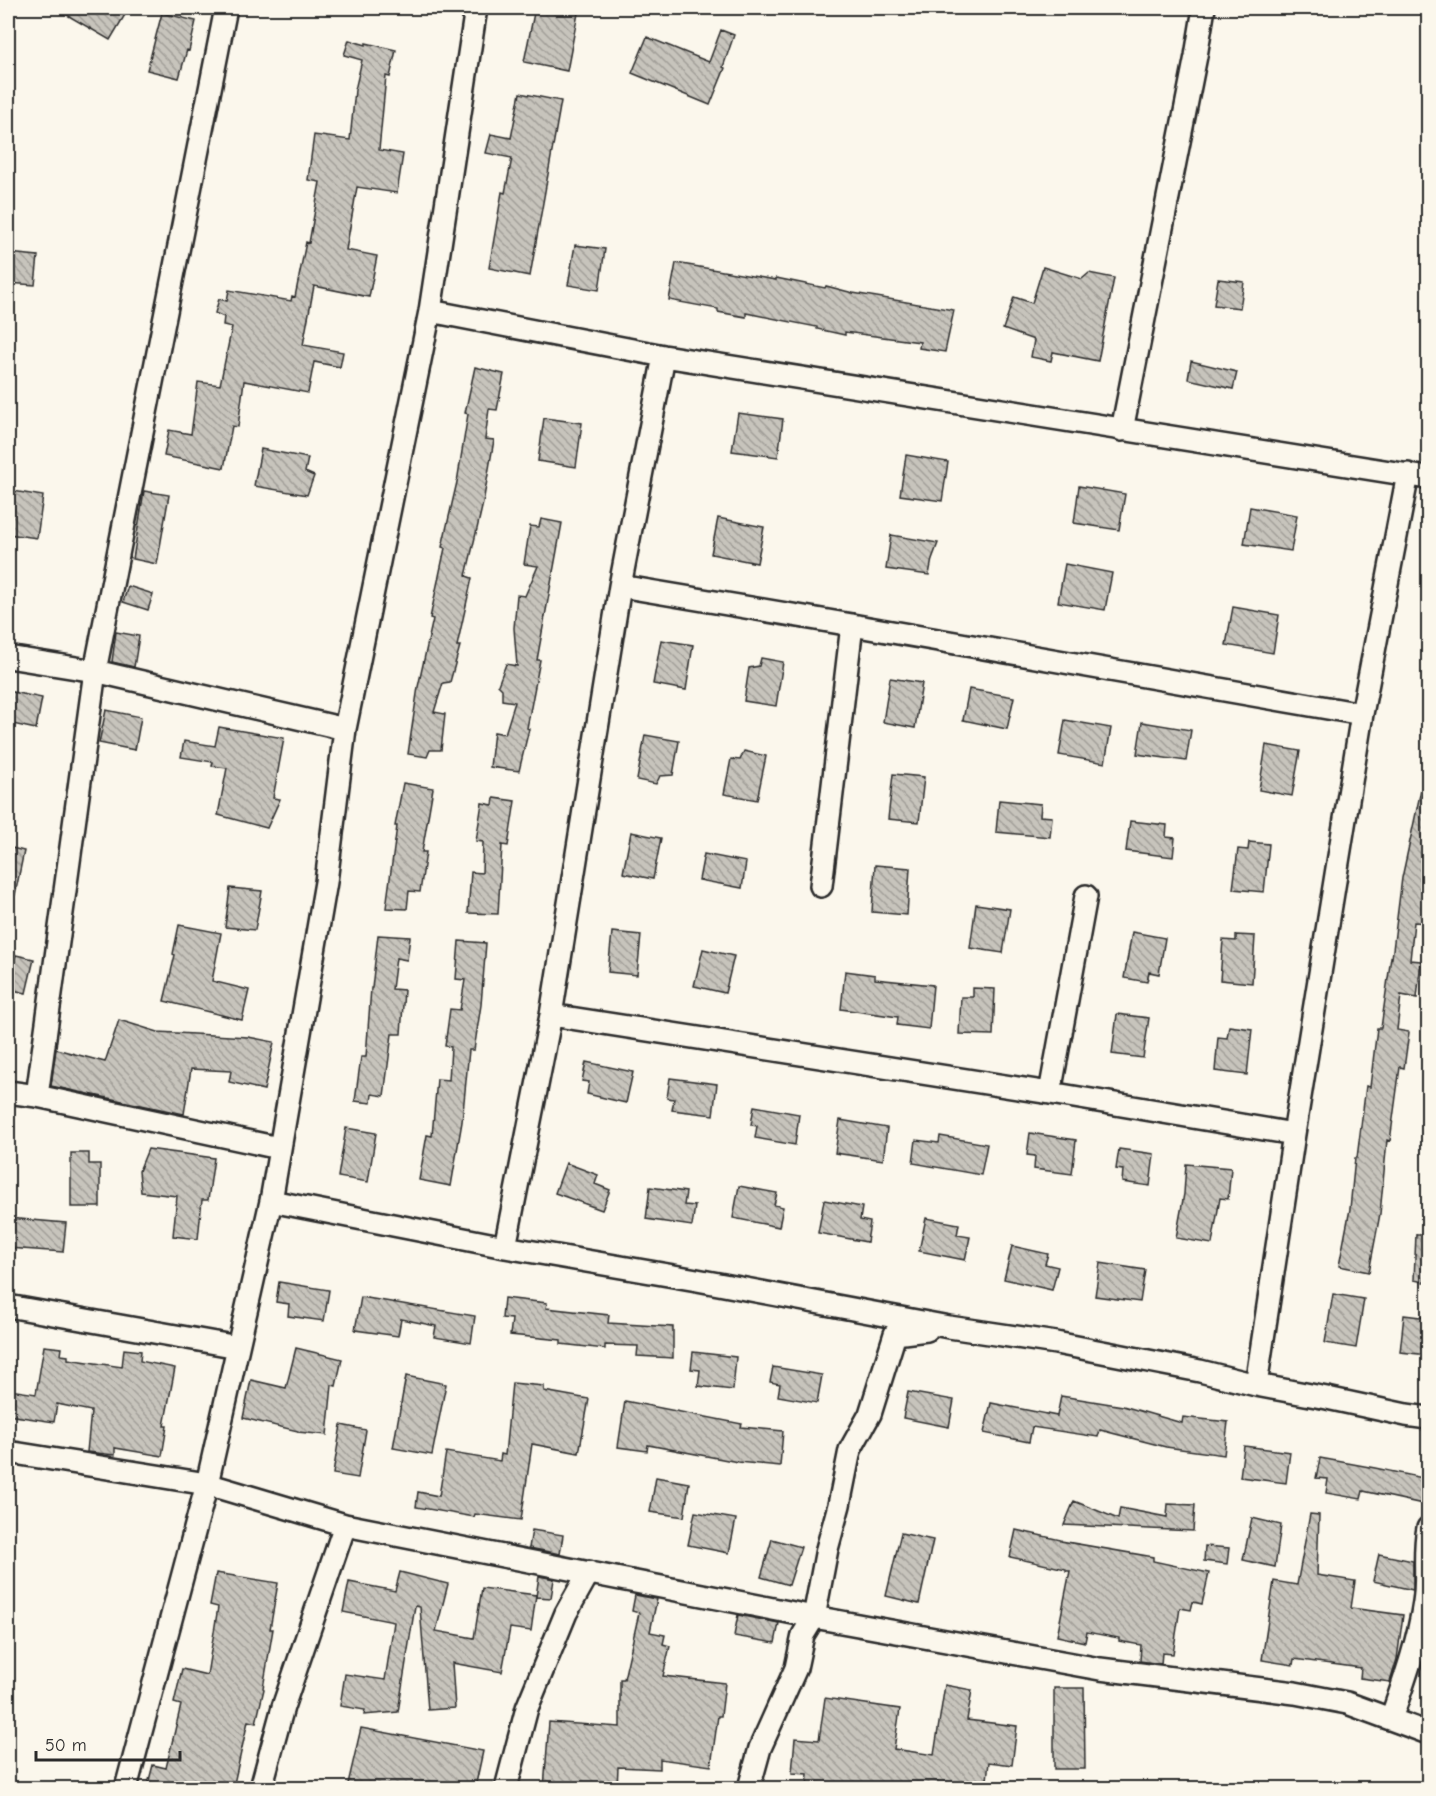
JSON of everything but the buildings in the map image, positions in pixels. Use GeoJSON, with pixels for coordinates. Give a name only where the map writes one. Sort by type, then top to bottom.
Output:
{"type":"FeatureCollection","features":[{"type":"Feature","properties":{"kind":"street"},"geometry":{"type":"LineString","coordinates":[[37,1096],[95,671],[226,8]]}},
{"type":"Feature","properties":{"kind":"street"},"geometry":{"type":"LineString","coordinates":[[126,1788],[207,1484],[271,1201],[326,882],[345,729],[430,311],[476,8]]}},
{"type":"Feature","properties":{"kind":"street"},"geometry":{"type":"LineString","coordinates":[[1122,430],[1204,8]]}},
{"type":"Feature","properties":{"kind":"street"},"geometry":{"type":"LineString","coordinates":[[430,311],[664,356],[1428,478]]}},
{"type":"Feature","properties":{"kind":"street"},"geometry":{"type":"LineString","coordinates":[[505,1247],[551,1015],[620,586],[664,356]]}},
{"type":"Feature","properties":{"kind":"street"},"geometry":{"type":"LineString","coordinates":[[1256,1385],[1362,714],[1408,474]]}},
{"type":"Feature","properties":{"kind":"street"},"geometry":{"type":"LineString","coordinates":[[620,586],[1362,714]]}},
{"type":"Feature","properties":{"kind":"street"},"geometry":{"type":"LineString","coordinates":[[820,886],[852,625]]}},
{"type":"Feature","properties":{"kind":"street"},"geometry":{"type":"LineString","coordinates":[[8,657],[95,671],[345,729]]}},
{"type":"Feature","properties":{"kind":"street"},"geometry":{"type":"LineString","coordinates":[[1050,1093],[1086,896]]}},
{"type":"Feature","properties":{"kind":"street"},"geometry":{"type":"LineString","coordinates":[[551,1015],[1050,1093],[1294,1134]]}},
{"type":"Feature","properties":{"kind":"street"},"geometry":{"type":"LineString","coordinates":[[8,1092],[37,1096],[279,1148]]}},
{"type":"Feature","properties":{"kind":"street"},"geometry":{"type":"LineString","coordinates":[[271,1201],[505,1247],[949,1327],[1056,1343],[1428,1418]]}},
{"type":"Feature","properties":{"kind":"street"},"geometry":{"type":"LineString","coordinates":[[8,1306],[238,1347]]}},
{"type":"Feature","properties":{"kind":"street"},"geometry":{"type":"LineString","coordinates":[[749,1788],[760,1748],[795,1668],[803,1635],[814,1617],[850,1450],[870,1414],[895,1334],[949,1327]]}},
{"type":"Feature","properties":{"kind":"street"},"geometry":{"type":"LineString","coordinates":[[8,1452],[207,1484],[345,1525],[814,1617],[1100,1669],[1295,1693],[1347,1703],[1428,1733]]}},
{"type":"Feature","properties":{"kind":"street"},"geometry":{"type":"LineString","coordinates":[[261,1788],[283,1707],[345,1525]]}},
{"type":"Feature","properties":{"kind":"street"},"geometry":{"type":"LineString","coordinates":[[1390,1719],[1411,1661],[1425,1601],[1428,1528]]}},
{"type":"Feature","properties":{"kind":"street"},"geometry":{"type":"LineString","coordinates":[[506,1788],[527,1708],[566,1613],[589,1572]]}}]}
